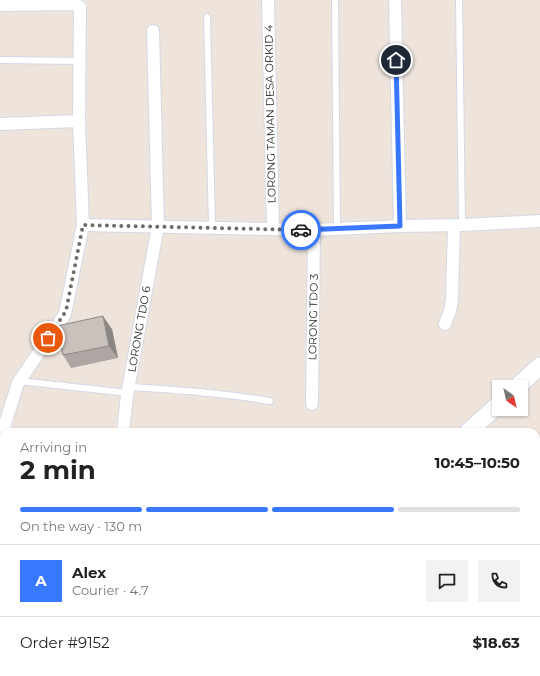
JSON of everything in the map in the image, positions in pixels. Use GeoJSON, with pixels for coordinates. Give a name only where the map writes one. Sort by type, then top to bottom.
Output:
{"type":"FeatureCollection","features":[{"type":"Feature","properties":{"kind":"main road"},"geometry":{"type":"LineString","coordinates":[[525,380],[540,366]]}},
{"type":"Feature","properties":{"kind":"main road"},"geometry":{"type":"LineString","coordinates":[[477,428],[492,412]]}},
{"type":"Feature","properties":{"kind":"street","name":"LORONG TAMAN DESA ORKID 4"},"geometry":{"type":"LineString","coordinates":[[268,0],[273,229]]}},
{"type":"Feature","properties":{"kind":"street"},"geometry":{"type":"LineString","coordinates":[[395,0],[400,226]]}},
{"type":"Feature","properties":{"kind":"street"},"geometry":{"type":"LineString","coordinates":[[0,5],[78,5],[81,10],[79,121],[83,225],[65,314],[19,381],[4,428]]}},
{"type":"Feature","properties":{"kind":"street","name":"LORONG TDO 6"},"geometry":{"type":"LineString","coordinates":[[123,428],[128,390],[158,226],[153,31]]}},
{"type":"Feature","properties":{"kind":"street"},"geometry":{"type":"LineString","coordinates":[[0,124],[79,121]]}},
{"type":"Feature","properties":{"kind":"street"},"geometry":{"type":"LineString","coordinates":[[83,225],[314,230],[400,226],[458,226],[540,221]]}},
{"type":"Feature","properties":{"kind":"street"},"geometry":{"type":"LineString","coordinates":[[445,324],[452,300],[458,226]]}},
{"type":"Feature","properties":{"kind":"street","name":"LORONG TDO 3"},"geometry":{"type":"LineString","coordinates":[[312,404],[314,230]]}},
{"type":"Feature","properties":{"kind":"lane"},"geometry":{"type":"LineString","coordinates":[[335,0],[337,229]]}},
{"type":"Feature","properties":{"kind":"lane"},"geometry":{"type":"LineString","coordinates":[[458,226],[459,0]]}},
{"type":"Feature","properties":{"kind":"lane"},"geometry":{"type":"LineString","coordinates":[[207,17],[212,227]]}},
{"type":"Feature","properties":{"kind":"lane"},"geometry":{"type":"LineString","coordinates":[[0,60],[80,60]]}},
{"type":"Feature","properties":{"kind":"lane"},"geometry":{"type":"LineString","coordinates":[[19,381],[128,390],[209,392],[270,401]]}},
{"type":"Feature","properties":{"kind":"building"},"geometry":{"type":"Polygon","coordinates":[[[103,316],[109,346],[63,355],[57,326],[103,316]]]}},
{"type":"Feature","properties":{"kind":"way so far"},"geometry":{"type":"LineString","coordinates":[[48,338],[66,311],[83,225],[301,230]]}},
{"type":"Feature","properties":{"kind":"route"},"geometry":{"type":"LineString","coordinates":[[301,230],[400,226],[396,60]]}}]}
